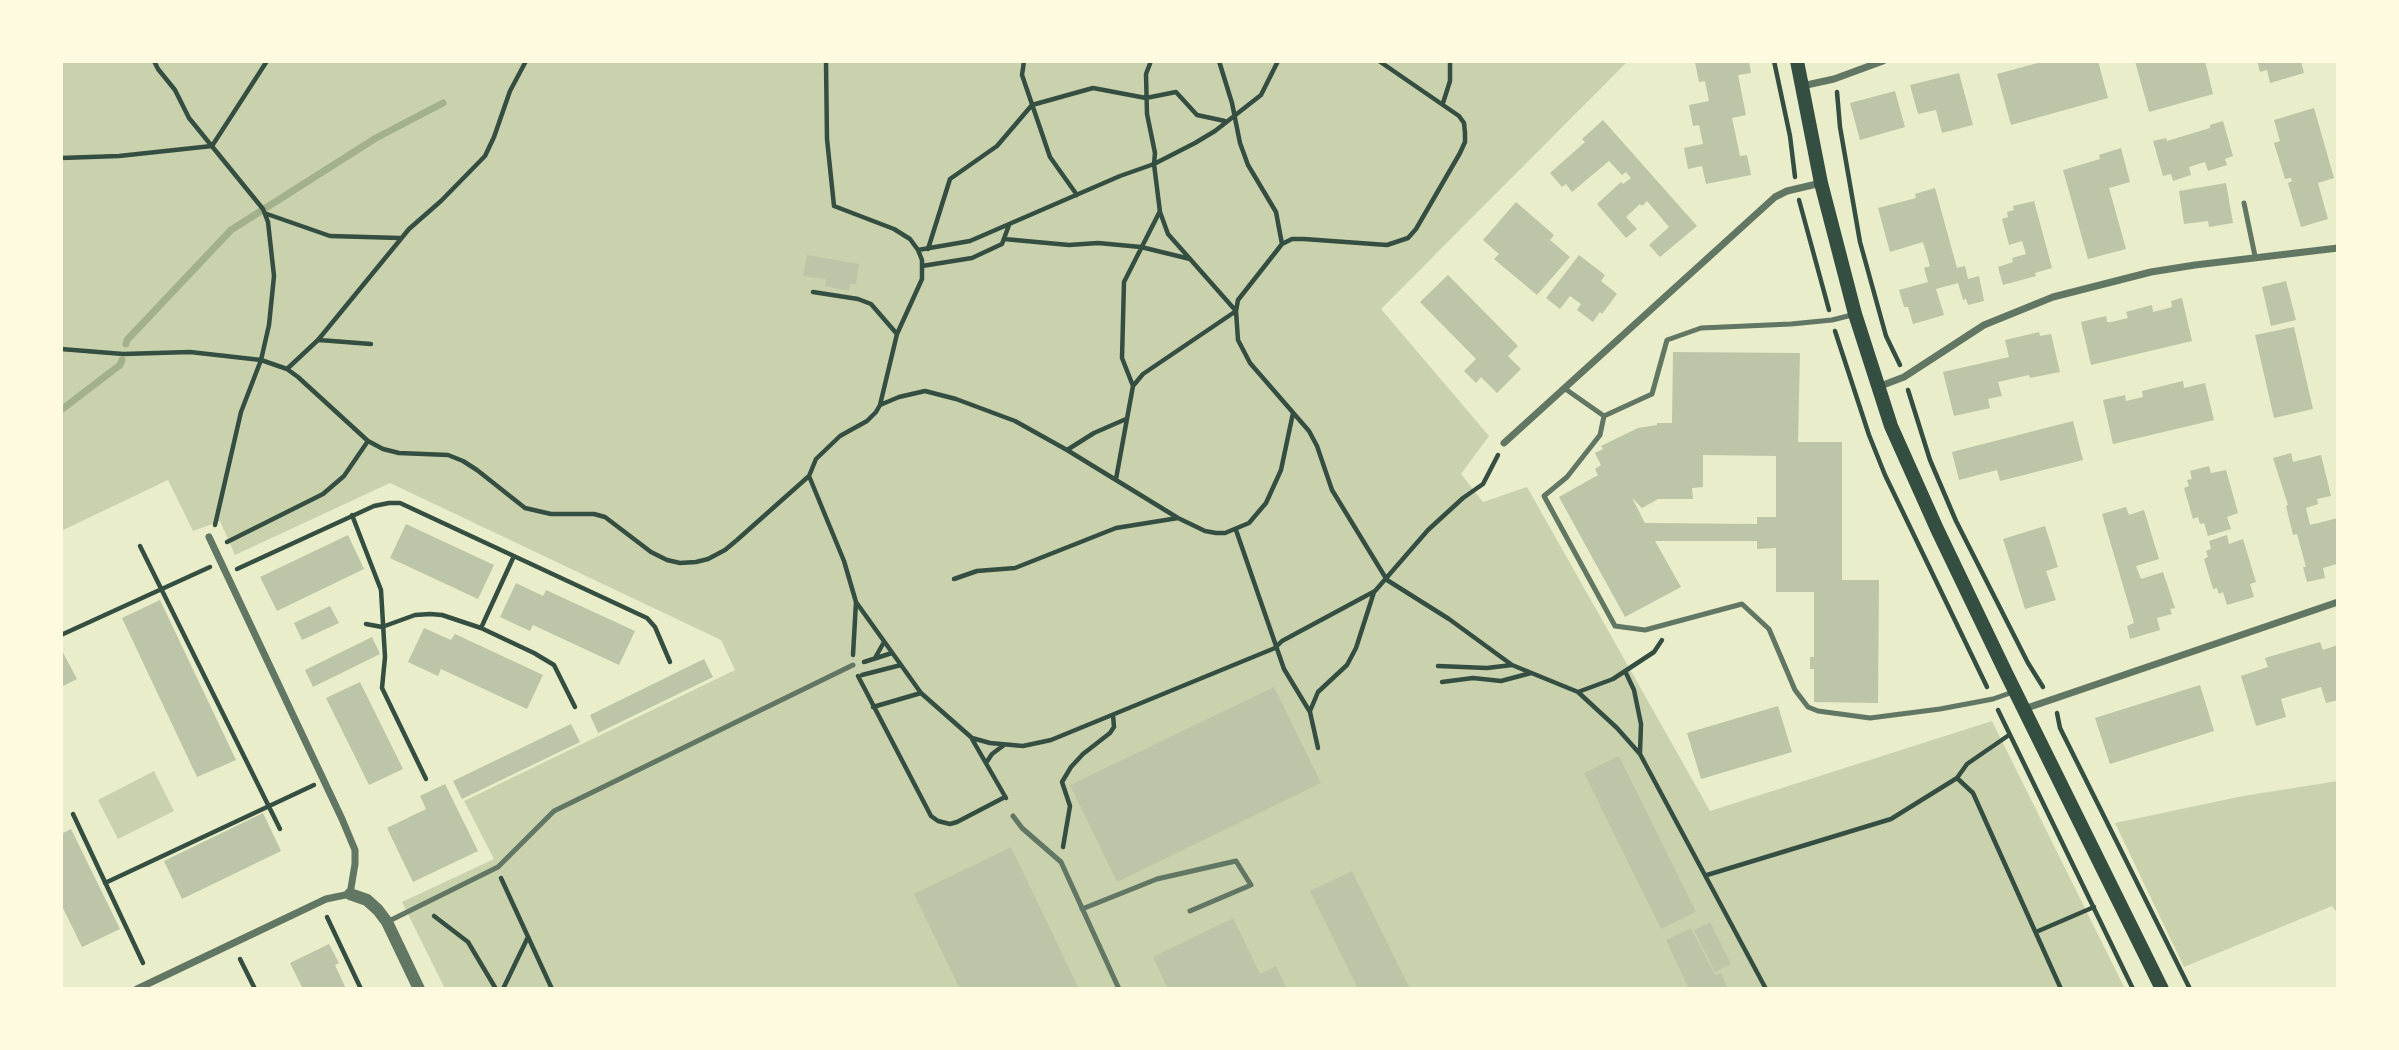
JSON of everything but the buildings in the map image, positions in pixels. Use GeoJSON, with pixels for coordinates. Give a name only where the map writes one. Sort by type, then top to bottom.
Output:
{"type":"FeatureCollection","features":[{"type":"Feature","properties":{"kind":"main road"},"geometry":{"type":"LineString","coordinates":[[1797,61],[1821,183],[1855,314],[1878,387],[1912,474],[2015,691],[2162,989]]}},
{"type":"Feature","properties":{"kind":"street"},"geometry":{"type":"LineString","coordinates":[[1801,87],[1834,79],[1883,61]]}},
{"type":"Feature","properties":{"kind":"street"},"geometry":{"type":"LineString","coordinates":[[1504,443],[1775,197],[1787,191],[1821,183]]}},
{"type":"Feature","properties":{"kind":"street"},"geometry":{"type":"LineString","coordinates":[[1878,387],[1904,377],[1984,326],[2053,297],[2151,272],[2338,247]]}},
{"type":"Feature","properties":{"kind":"street"},"geometry":{"type":"LineString","coordinates":[[209,537],[355,850],[350,894]]}},
{"type":"Feature","properties":{"kind":"street"},"geometry":{"type":"LineString","coordinates":[[2024,709],[2338,602]]}},
{"type":"Feature","properties":{"kind":"street"},"geometry":{"type":"LineString","coordinates":[[137,989],[326,899],[350,894],[367,901],[387,922],[419,989]]}},
{"type":"Feature","properties":{"kind":"lane"},"geometry":{"type":"LineString","coordinates":[[2244,203],[2255,256]]}},
{"type":"Feature","properties":{"kind":"lane"},"geometry":{"type":"LineString","coordinates":[[1604,416],[1652,394],[1667,340],[1701,328],[1804,323],[1855,314]]}},
{"type":"Feature","properties":{"kind":"lane"},"geometry":{"type":"LineString","coordinates":[[1564,388],[1604,416]]}},
{"type":"Feature","properties":{"kind":"lane"},"geometry":{"type":"LineString","coordinates":[[1604,416],[1600,435],[1567,477],[1544,496],[1615,626],[1645,630],[1742,604],[1769,629],[1795,690],[1808,707],[1818,711],[1870,718],[1940,709],[1993,699],[2015,691]]}},
{"type":"Feature","properties":{"kind":"lane"},"geometry":{"type":"LineString","coordinates":[[387,922],[498,867],[554,811],[853,665]]}},
{"type":"Feature","properties":{"kind":"lane"},"geometry":{"type":"LineString","coordinates":[[1013,816],[1022,828],[1060,862],[1119,989]]}},
{"type":"Feature","properties":{"kind":"lane"},"geometry":{"type":"LineString","coordinates":[[1082,909],[1157,878],[1236,861],[1251,885],[1190,911]]}},
{"type":"Feature","properties":{"kind":"path"},"geometry":{"type":"LineString","coordinates":[[154,61],[175,90],[189,118],[267,214],[330,236],[401,238]]}},
{"type":"Feature","properties":{"kind":"path"},"geometry":{"type":"LineString","coordinates":[[212,146],[267,61]]}},
{"type":"Feature","properties":{"kind":"path"},"geometry":{"type":"LineString","coordinates":[[287,369],[318,340],[401,238],[485,156],[510,91],[526,61]]}},
{"type":"Feature","properties":{"kind":"path"},"geometry":{"type":"LineString","coordinates":[[61,349],[123,354],[190,352],[261,360],[287,369],[306,382],[368,441],[399,453],[448,454],[477,470],[525,508],[551,514],[594,514],[606,517],[651,552],[680,563],[696,562],[725,550],[809,476],[817,459],[832,443],[866,421],[880,405],[897,334],[922,279],[918,250],[910,239],[862,215],[834,206],[827,139],[826,61]]}},
{"type":"Feature","properties":{"kind":"path"},"geometry":{"type":"LineString","coordinates":[[1024,61],[1022,75],[1050,157],[1077,195]]}},
{"type":"Feature","properties":{"kind":"path"},"geometry":{"type":"LineString","coordinates":[[1151,61],[1146,74],[1146,98],[1156,153],[1154,164],[1160,212],[1168,234],[1236,311]]}},
{"type":"Feature","properties":{"kind":"path"},"geometry":{"type":"LineString","coordinates":[[1219,61],[1240,143],[1248,165],[1276,212],[1282,244]]}},
{"type":"Feature","properties":{"kind":"path"},"geometry":{"type":"LineString","coordinates":[[918,250],[970,241],[1154,164],[1195,143],[1261,95],[1278,61]]}},
{"type":"Feature","properties":{"kind":"path"},"geometry":{"type":"LineString","coordinates":[[1379,61],[1443,103],[1464,123],[1465,142],[1416,229],[1408,238],[1387,245],[1304,239],[1292,239],[1282,244],[1238,300],[1238,340],[1250,363],[1309,431],[1332,490],[1387,580],[1513,665],[1578,692],[1617,728],[1640,754],[1766,989]]}},
{"type":"Feature","properties":{"kind":"path"},"geometry":{"type":"LineString","coordinates":[[1443,103],[1450,81],[1450,61]]}},
{"type":"Feature","properties":{"kind":"path"},"geometry":{"type":"LineString","coordinates":[[1834,79],[1860,243],[1886,336],[1904,377],[1930,460],[1956,521],[2034,674],[2051,700],[2060,719],[2060,728],[2190,989]]}},
{"type":"Feature","properties":{"kind":"path"},"geometry":{"type":"LineString","coordinates":[[928,249],[950,180],[997,146],[1032,105],[1093,88],[1146,98],[1176,92],[1197,115],[1225,121]]}},
{"type":"Feature","properties":{"kind":"path"},"geometry":{"type":"LineString","coordinates":[[61,158],[119,156],[212,146]]}},
{"type":"Feature","properties":{"kind":"path"},"geometry":{"type":"LineString","coordinates":[[1133,386],[1122,359],[1124,282],[1160,212]]}},
{"type":"Feature","properties":{"kind":"path"},"geometry":{"type":"LineString","coordinates":[[216,523],[241,412],[261,360],[269,325],[274,276],[267,214]]}},
{"type":"Feature","properties":{"kind":"path"},"geometry":{"type":"LineString","coordinates":[[922,266],[972,258],[1002,244],[1009,224]]}},
{"type":"Feature","properties":{"kind":"path"},"geometry":{"type":"LineString","coordinates":[[1004,239],[1069,245],[1098,243],[1141,247],[1191,260]]}},
{"type":"Feature","properties":{"kind":"path"},"geometry":{"type":"LineString","coordinates":[[813,292],[859,299],[871,304],[897,334]]}},
{"type":"Feature","properties":{"kind":"path"},"geometry":{"type":"LineString","coordinates":[[1116,479],[1133,386],[1143,374],[1236,311]]}},
{"type":"Feature","properties":{"kind":"path"},"geometry":{"type":"LineString","coordinates":[[318,340],[371,344]]}},
{"type":"Feature","properties":{"kind":"path"},"geometry":{"type":"LineString","coordinates":[[880,405],[914,393],[937,393],[1015,422],[1178,517],[1205,531],[1225,533],[1236,530],[1258,515],[1277,482],[1293,413]]}},
{"type":"Feature","properties":{"kind":"path"},"geometry":{"type":"LineString","coordinates":[[1067,450],[1094,433],[1127,419]]}},
{"type":"Feature","properties":{"kind":"path"},"geometry":{"type":"LineString","coordinates":[[214,548],[323,495],[344,476],[368,441]]}},
{"type":"Feature","properties":{"kind":"path"},"geometry":{"type":"LineString","coordinates":[[972,738],[990,743],[1023,746],[1051,740],[1275,648],[1282,641],[1375,591],[1428,530],[1483,484],[1504,443]]}},
{"type":"Feature","properties":{"kind":"path"},"geometry":{"type":"LineString","coordinates":[[809,476],[844,561],[856,602],[920,693],[972,738],[1013,816]]}},
{"type":"Feature","properties":{"kind":"path"},"geometry":{"type":"LineString","coordinates":[[226,574],[374,506],[400,503],[647,618],[655,627],[670,662]]}},
{"type":"Feature","properties":{"kind":"path"},"geometry":{"type":"LineString","coordinates":[[352,515],[379,580],[385,657],[382,688],[426,779]]}},
{"type":"Feature","properties":{"kind":"path"},"geometry":{"type":"LineString","coordinates":[[954,579],[977,571],[1015,568],[1116,528],[1178,517]]}},
{"type":"Feature","properties":{"kind":"path"},"geometry":{"type":"LineString","coordinates":[[1236,530],[1275,648],[1284,669],[1310,712],[1318,748]]}},
{"type":"Feature","properties":{"kind":"path"},"geometry":{"type":"LineString","coordinates":[[140,546],[280,829]]}},
{"type":"Feature","properties":{"kind":"path"},"geometry":{"type":"LineString","coordinates":[[481,628],[514,556]]}},
{"type":"Feature","properties":{"kind":"path"},"geometry":{"type":"LineString","coordinates":[[61,635],[221,562]]}},
{"type":"Feature","properties":{"kind":"path"},"geometry":{"type":"LineString","coordinates":[[1310,712],[1318,692],[1347,665],[1356,648],[1375,591]]}},
{"type":"Feature","properties":{"kind":"path"},"geometry":{"type":"LineString","coordinates":[[856,602],[853,665],[926,808],[938,821],[950,824],[1005,797]]}},
{"type":"Feature","properties":{"kind":"path"},"geometry":{"type":"LineString","coordinates":[[366,624],[382,627],[415,615],[430,614],[443,615],[481,628],[554,665],[575,707]]}},
{"type":"Feature","properties":{"kind":"path"},"geometry":{"type":"LineString","coordinates":[[1578,692],[1613,679],[1654,652],[1676,620]]}},
{"type":"Feature","properties":{"kind":"path"},"geometry":{"type":"LineString","coordinates":[[875,659],[884,642]]}},
{"type":"Feature","properties":{"kind":"path"},"geometry":{"type":"LineString","coordinates":[[853,665],[891,653]]}},
{"type":"Feature","properties":{"kind":"path"},"geometry":{"type":"LineString","coordinates":[[858,676],[901,665]]}},
{"type":"Feature","properties":{"kind":"path"},"geometry":{"type":"LineString","coordinates":[[1438,666],[1482,668],[1513,665]]}},
{"type":"Feature","properties":{"kind":"path"},"geometry":{"type":"LineString","coordinates":[[1473,678],[1482,668]]}},
{"type":"Feature","properties":{"kind":"path"},"geometry":{"type":"LineString","coordinates":[[1625,671],[1634,690],[1641,724],[1640,754]]}},
{"type":"Feature","properties":{"kind":"path"},"geometry":{"type":"LineString","coordinates":[[1442,681],[1473,678],[1501,681],[1531,673]]}},
{"type":"Feature","properties":{"kind":"path"},"geometry":{"type":"LineString","coordinates":[[873,707],[920,693]]}},
{"type":"Feature","properties":{"kind":"path"},"geometry":{"type":"LineString","coordinates":[[1060,862],[1070,806],[1062,782],[1083,754],[1110,733],[1114,727],[1114,715]]}},
{"type":"Feature","properties":{"kind":"path"},"geometry":{"type":"LineString","coordinates":[[1707,875],[1891,819],[1957,778],[1967,764],[2009,734]]}},
{"type":"Feature","properties":{"kind":"path"},"geometry":{"type":"LineString","coordinates":[[985,763],[1005,744]]}},
{"type":"Feature","properties":{"kind":"path"},"geometry":{"type":"LineString","coordinates":[[1957,778],[1973,793],[2061,989]]}},
{"type":"Feature","properties":{"kind":"path"},"geometry":{"type":"LineString","coordinates":[[105,883],[324,780]]}},
{"type":"Feature","properties":{"kind":"path"},"geometry":{"type":"LineString","coordinates":[[73,814],[143,963]]}},
{"type":"Feature","properties":{"kind":"path"},"geometry":{"type":"LineString","coordinates":[[498,867],[552,989]]}},
{"type":"Feature","properties":{"kind":"path"},"geometry":{"type":"LineString","coordinates":[[2036,932],[2094,907]]}},
{"type":"Feature","properties":{"kind":"path"},"geometry":{"type":"LineString","coordinates":[[433,916],[468,942],[496,989]]}},
{"type":"Feature","properties":{"kind":"path"},"geometry":{"type":"LineString","coordinates":[[327,917],[361,989]]}},
{"type":"Feature","properties":{"kind":"path"},"geometry":{"type":"LineString","coordinates":[[503,989],[528,937]]}},
{"type":"Feature","properties":{"kind":"path"},"geometry":{"type":"LineString","coordinates":[[240,959],[255,989]]}},
{"type":"Feature","properties":{"kind":"green space"},"geometry":{"type":"Polygon","coordinates":[[[61,61],[1628,61],[1381,309],[1489,436],[1461,474],[1483,502],[1527,487],[1710,811],[1992,721],[2125,989],[445,989],[402,902],[494,859],[464,801],[735,670],[721,640],[390,483],[235,555],[220,521],[193,531],[168,480],[61,531],[61,61]]]}},
{"type":"Feature","properties":{"kind":"green space"},"geometry":{"type":"Polygon","coordinates":[[[154,771],[174,811],[118,839],[98,800],[154,771]]]}},
{"type":"Feature","properties":{"kind":"green space"},"geometry":{"type":"Polygon","coordinates":[[[2338,781],[2338,914],[2332,906],[2184,967],[2115,823],[2243,796],[2338,781]]]}},
{"type":"Feature","properties":{"kind":"waterway"},"geometry":{"type":"LineString","coordinates":[[126,344],[231,230],[376,138],[443,103]]}},
{"type":"Feature","properties":{"kind":"waterway"},"geometry":{"type":"LineString","coordinates":[[61,410],[120,365],[122,360]]}}]}
